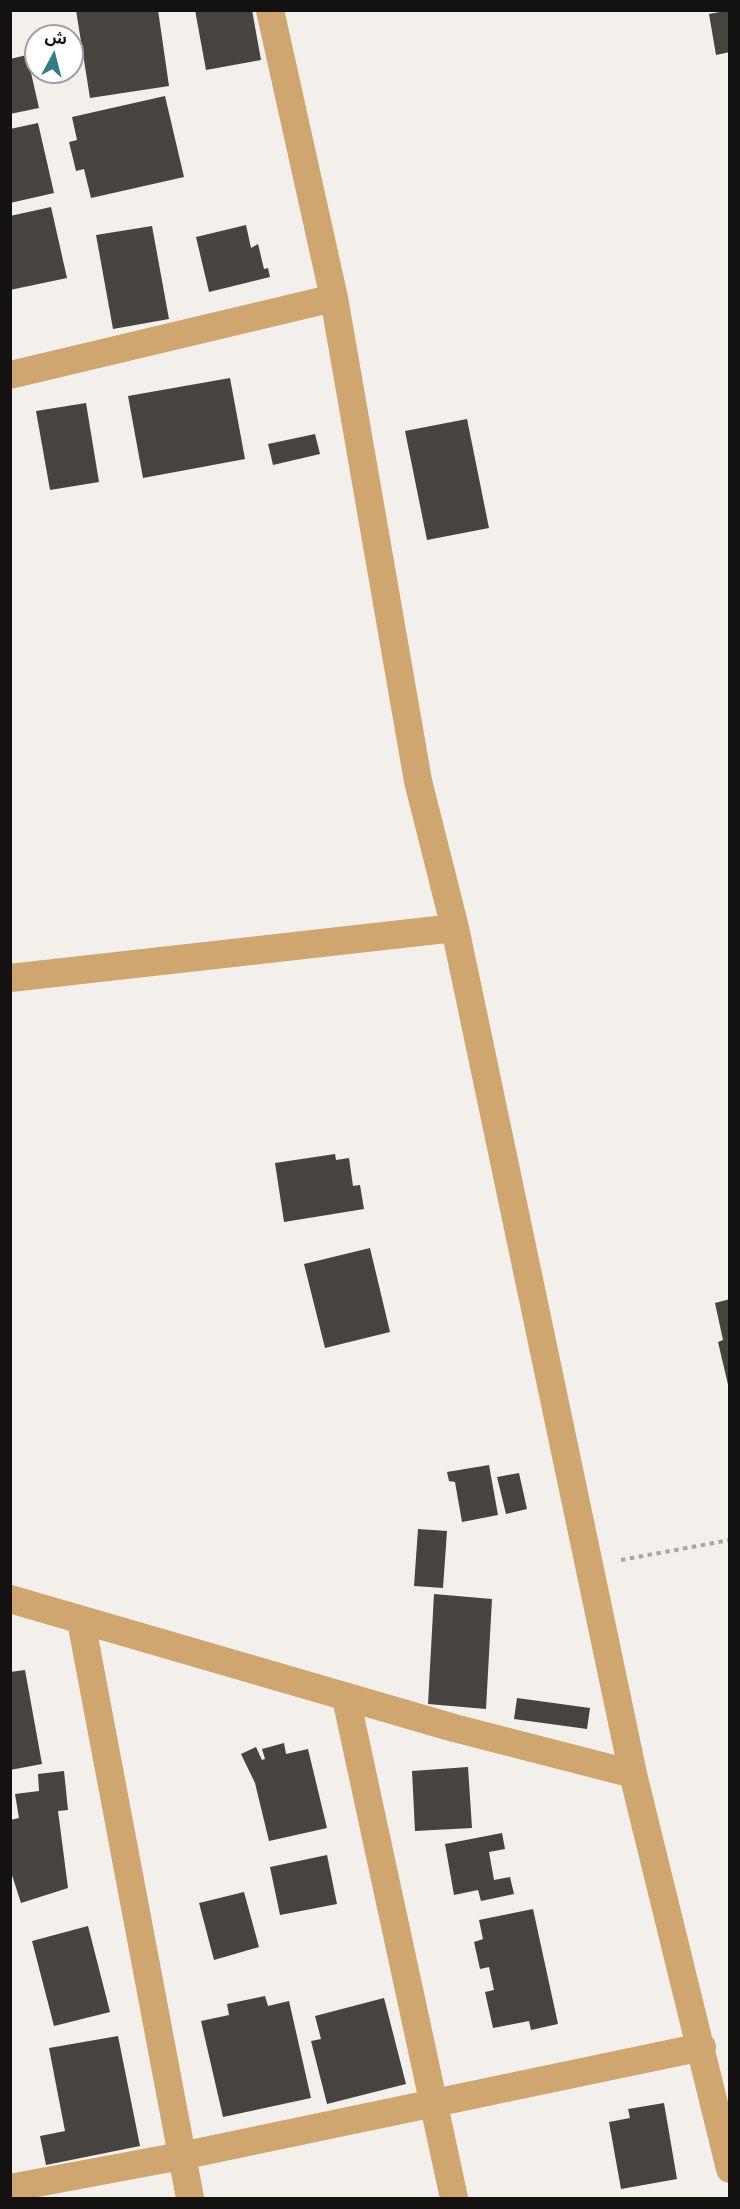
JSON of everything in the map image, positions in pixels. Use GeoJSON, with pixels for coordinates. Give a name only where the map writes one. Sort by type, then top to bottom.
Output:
{"type":"FeatureCollection","features":[{"type":"Feature","properties":{"kind":"street"},"geometry":{"type":"LineString","coordinates":[[270,10],[334,298],[418,782],[454,928],[633,1774],[702,2047],[729,2169]]}},
{"type":"Feature","properties":{"kind":"street"},"geometry":{"type":"LineString","coordinates":[[10,375],[334,298]]}},
{"type":"Feature","properties":{"kind":"street"},"geometry":{"type":"LineString","coordinates":[[10,978],[454,928]]}},
{"type":"Feature","properties":{"kind":"street"},"geometry":{"type":"LineString","coordinates":[[10,1599],[346,1698],[633,1774]]}},
{"type":"Feature","properties":{"kind":"street"},"geometry":{"type":"LineString","coordinates":[[81,1621],[190,2199]]}},
{"type":"Feature","properties":{"kind":"street"},"geometry":{"type":"LineString","coordinates":[[346,1698],[454,2199]]}},
{"type":"Feature","properties":{"kind":"street"},"geometry":{"type":"LineString","coordinates":[[10,2188],[181,2156],[702,2047]]}},
{"type":"Feature","properties":{"kind":"path"},"geometry":{"type":"LineString","coordinates":[[590,1566],[729,1540]]}},
{"type":"Feature","properties":{"kind":"building"},"geometry":{"type":"Polygon","coordinates":[[[76,10],[158,10],[169,86],[90,98],[84,60],[84,24],[78,24],[76,10]]]}},
{"type":"Feature","properties":{"kind":"building"},"geometry":{"type":"Polygon","coordinates":[[[195,10],[252,10],[261,60],[206,70],[195,10]]]}},
{"type":"Feature","properties":{"kind":"building"},"geometry":{"type":"Polygon","coordinates":[[[730,10],[730,52],[716,55],[709,14],[730,10]]]}},
{"type":"Feature","properties":{"kind":"building"},"geometry":{"type":"Polygon","coordinates":[[[24,56],[24,84],[34,84],[39,108],[10,114],[10,59],[24,56]]]}},
{"type":"Feature","properties":{"kind":"building"},"geometry":{"type":"Polygon","coordinates":[[[165,96],[184,177],[91,198],[84,169],[76,171],[69,142],[77,140],[72,117],[165,96]]]}},
{"type":"Feature","properties":{"kind":"building"},"geometry":{"type":"Polygon","coordinates":[[[38,123],[54,193],[10,203],[10,129],[38,123]]]}},
{"type":"Feature","properties":{"kind":"building"},"geometry":{"type":"Polygon","coordinates":[[[51,207],[67,278],[10,290],[10,216],[51,207]]]}},
{"type":"Feature","properties":{"kind":"building"},"geometry":{"type":"Polygon","coordinates":[[[246,225],[251,248],[258,244],[264,269],[268,268],[270,277],[209,292],[196,237],[246,225]]]}},
{"type":"Feature","properties":{"kind":"building"},"geometry":{"type":"Polygon","coordinates":[[[152,226],[169,319],[113,329],[96,235],[152,226]]]}},
{"type":"Feature","properties":{"kind":"building"},"geometry":{"type":"Polygon","coordinates":[[[230,378],[245,459],[143,478],[128,396],[230,378]]]}},
{"type":"Feature","properties":{"kind":"building"},"geometry":{"type":"Polygon","coordinates":[[[86,403],[99,482],[50,490],[36,411],[86,403]]]}},
{"type":"Feature","properties":{"kind":"building"},"geometry":{"type":"Polygon","coordinates":[[[467,419],[489,528],[427,540],[405,431],[467,419]]]}},
{"type":"Feature","properties":{"kind":"building"},"geometry":{"type":"Polygon","coordinates":[[[315,434],[320,454],[273,465],[268,444],[315,434]]]}},
{"type":"Feature","properties":{"kind":"building"},"geometry":{"type":"Polygon","coordinates":[[[335,1154],[336,1160],[349,1158],[353,1186],[360,1185],[364,1209],[284,1222],[275,1163],[335,1154]]]}},
{"type":"Feature","properties":{"kind":"building"},"geometry":{"type":"Polygon","coordinates":[[[370,1248],[390,1332],[325,1348],[304,1264],[370,1248]]]}},
{"type":"Feature","properties":{"kind":"building"},"geometry":{"type":"Polygon","coordinates":[[[730,1299],[729,1389],[718,1342],[723,1340],[715,1303],[730,1299]]]}},
{"type":"Feature","properties":{"kind":"building"},"geometry":{"type":"Polygon","coordinates":[[[489,1465],[498,1515],[462,1522],[455,1482],[449,1481],[447,1472],[489,1465]]]}},
{"type":"Feature","properties":{"kind":"building"},"geometry":{"type":"Polygon","coordinates":[[[519,1473],[527,1509],[506,1514],[497,1477],[519,1473]]]}},
{"type":"Feature","properties":{"kind":"building"},"geometry":{"type":"Polygon","coordinates":[[[418,1529],[447,1531],[443,1588],[414,1586],[418,1529]]]}},
{"type":"Feature","properties":{"kind":"building"},"geometry":{"type":"Polygon","coordinates":[[[434,1594],[492,1599],[486,1709],[428,1704],[434,1594]]]}},
{"type":"Feature","properties":{"kind":"building"},"geometry":{"type":"Polygon","coordinates":[[[25,1670],[42,1764],[10,1770],[10,1672],[25,1670]]]}},
{"type":"Feature","properties":{"kind":"building"},"geometry":{"type":"Polygon","coordinates":[[[517,1698],[590,1708],[587,1729],[514,1719],[517,1698]]]}},
{"type":"Feature","properties":{"kind":"building"},"geometry":{"type":"Polygon","coordinates":[[[284,1743],[286,1754],[308,1749],[327,1828],[269,1841],[255,1783],[241,1754],[256,1747],[262,1760],[265,1759],[262,1749],[284,1743]]]}},
{"type":"Feature","properties":{"kind":"building"},"geometry":{"type":"Polygon","coordinates":[[[468,1767],[472,1828],[415,1831],[412,1771],[468,1767]]]}},
{"type":"Feature","properties":{"kind":"building"},"geometry":{"type":"Polygon","coordinates":[[[64,1771],[68,1810],[58,1811],[68,1888],[21,1903],[10,1869],[10,1820],[19,1818],[15,1794],[39,1791],[38,1774],[64,1771]]]}},
{"type":"Feature","properties":{"kind":"building"},"geometry":{"type":"Polygon","coordinates":[[[502,1833],[505,1849],[489,1852],[494,1880],[510,1877],[514,1894],[481,1901],[478,1890],[454,1895],[445,1844],[502,1833]]]}},
{"type":"Feature","properties":{"kind":"building"},"geometry":{"type":"Polygon","coordinates":[[[327,1855],[337,1904],[280,1915],[270,1867],[327,1855]]]}},
{"type":"Feature","properties":{"kind":"building"},"geometry":{"type":"Polygon","coordinates":[[[244,1892],[259,1947],[214,1960],[199,1903],[244,1892]]]}},
{"type":"Feature","properties":{"kind":"building"},"geometry":{"type":"Polygon","coordinates":[[[533,1909],[558,2024],[531,2030],[529,2021],[493,2028],[485,1992],[494,1990],[489,1967],[480,1969],[474,1942],[483,1939],[479,1920],[533,1909]]]}},
{"type":"Feature","properties":{"kind":"building"},"geometry":{"type":"Polygon","coordinates":[[[88,1926],[110,2012],[54,2026],[32,1941],[88,1926]]]}},
{"type":"Feature","properties":{"kind":"building"},"geometry":{"type":"Polygon","coordinates":[[[265,1996],[268,2006],[289,2001],[311,2098],[223,2117],[201,2021],[229,2015],[227,2004],[265,1996]]]}},
{"type":"Feature","properties":{"kind":"building"},"geometry":{"type":"Polygon","coordinates":[[[384,1998],[406,2084],[327,2104],[311,2041],[321,2039],[315,2016],[384,1998]]]}},
{"type":"Feature","properties":{"kind":"building"},"geometry":{"type":"Polygon","coordinates":[[[118,2036],[140,2146],[46,2165],[40,2136],[65,2131],[49,2048],[118,2036]]]}},
{"type":"Feature","properties":{"kind":"building"},"geometry":{"type":"Polygon","coordinates":[[[664,2103],[677,2179],[621,2189],[609,2122],[630,2118],[628,2109],[664,2103]]]}}]}
